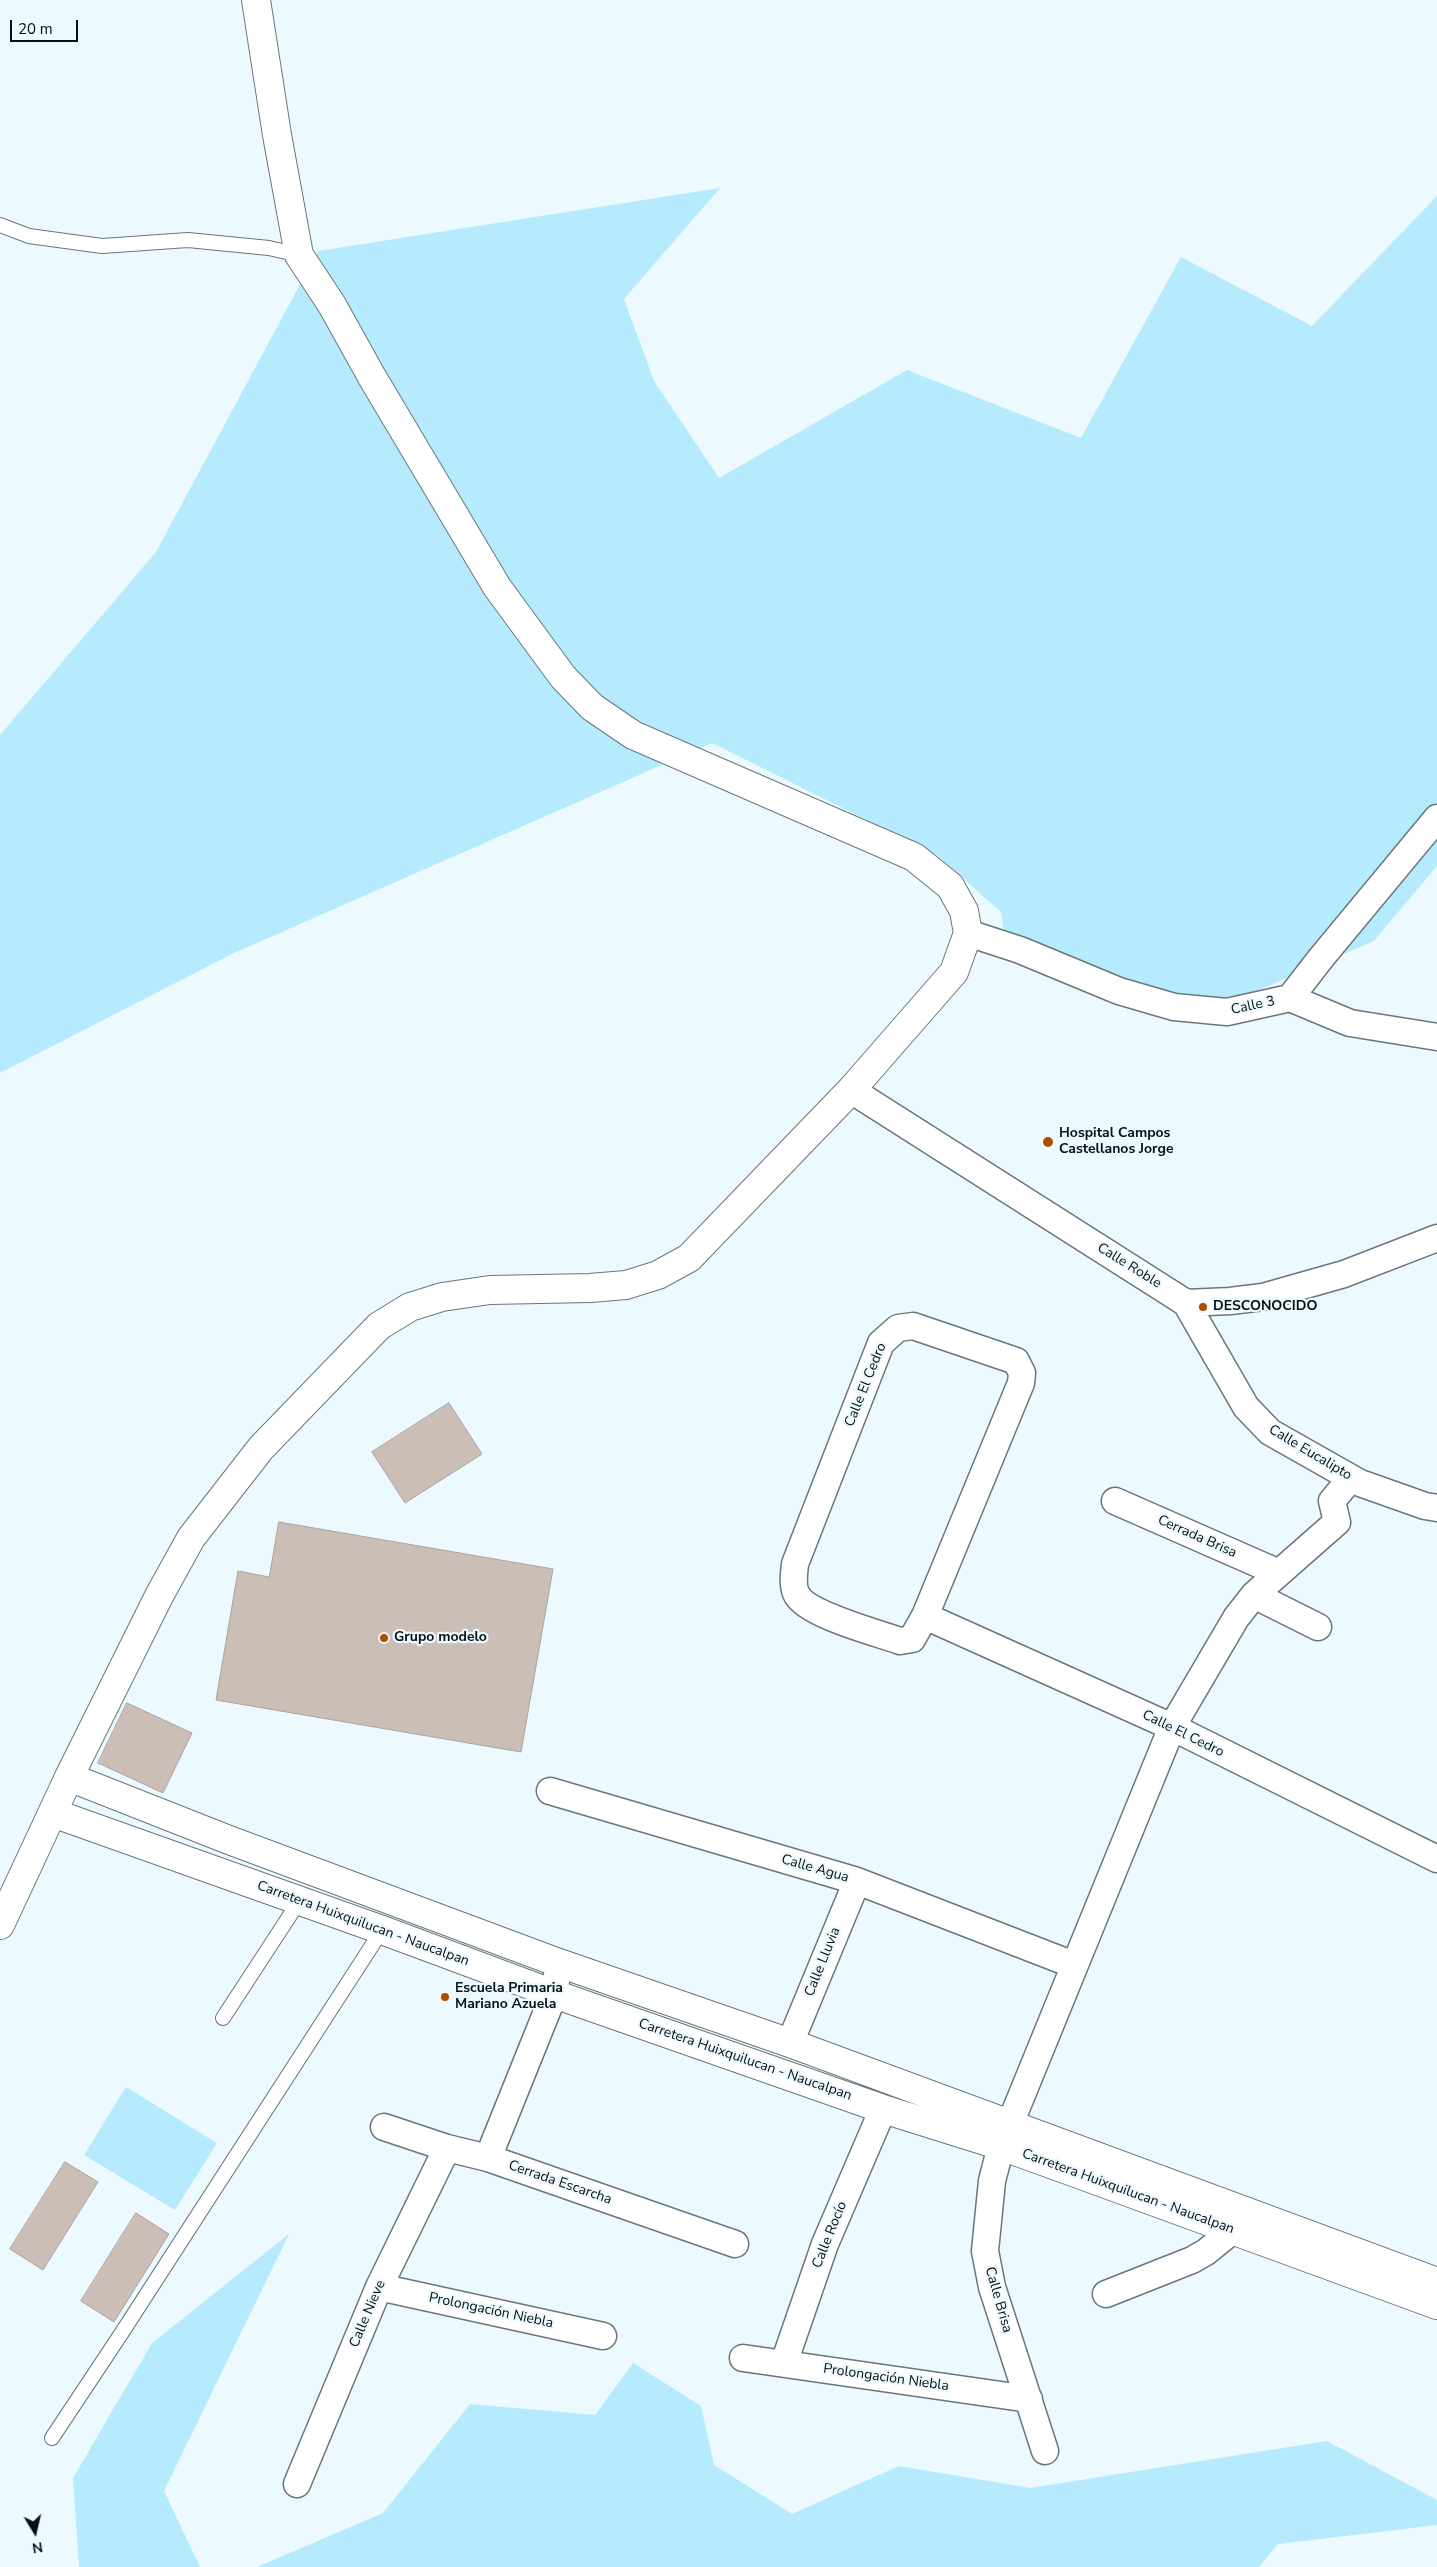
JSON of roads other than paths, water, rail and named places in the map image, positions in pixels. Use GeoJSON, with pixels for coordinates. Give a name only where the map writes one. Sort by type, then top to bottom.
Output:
{"type":"FeatureCollection","features":[{"type":"Feature","properties":{"kind":"main road"},"geometry":{"type":"LineString","coordinates":[[0,1925],[69,1778],[159,1596],[192,1538],[261,1448],[379,1326],[410,1308],[442,1298],[490,1290],[617,1286],[658,1274],[689,1258],[851,1090],[954,972],[968,933],[964,910],[950,886],[914,858],[633,735],[592,707],[563,677],[497,587],[372,378],[332,305],[299,255],[277,135],[256,0]]}},
{"type":"Feature","properties":{"kind":"main road","name":"Carretera Huixquilucan - Naucalpan"},"geometry":{"type":"LineString","coordinates":[[69,1778],[238,1844],[560,1963],[790,2043],[1233,2230],[1437,2305]]}},
{"type":"Feature","properties":{"kind":"main road","name":"Carretera Huixquilucan - Naucalpan"},"geometry":{"type":"LineString","coordinates":[[53,1813],[300,1900],[554,1994],[883,2109],[1005,2135],[1437,2282]]}},
{"type":"Feature","properties":{"kind":"street","name":"Calle 3"},"geometry":{"type":"LineString","coordinates":[[968,933],[1020,950],[1120,991],[1174,1007],[1227,1012],[1290,998],[1437,818]]}},
{"type":"Feature","properties":{"kind":"street"},"geometry":{"type":"LineString","coordinates":[[1290,998],[1350,1023],[1437,1036]]}},
{"type":"Feature","properties":{"kind":"street","name":"Calle Roble"},"geometry":{"type":"LineString","coordinates":[[851,1090],[1186,1303]]}},
{"type":"Feature","properties":{"kind":"street"},"geometry":{"type":"LineString","coordinates":[[1186,1303],[1263,1297],[1344,1274],[1437,1238]]}},
{"type":"Feature","properties":{"kind":"street","name":"Calle Eucalipto"},"geometry":{"type":"LineString","coordinates":[[1186,1303],[1246,1407],[1270,1432],[1351,1478],[1437,1508]]}},
{"type":"Feature","properties":{"kind":"street","name":"Calle El Cedro"},"geometry":{"type":"LineString","coordinates":[[913,1326],[1016,1361],[1022,1373],[1021,1383],[925,1616],[912,1639],[900,1641],[826,1615],[807,1605],[796,1595],[794,1579],[796,1564],[881,1342],[898,1328],[913,1326]]}},
{"type":"Feature","properties":{"kind":"street","name":"Calle Eucalipto"},"geometry":{"type":"LineString","coordinates":[[1337,1522],[1332,1501],[1351,1478]]}},
{"type":"Feature","properties":{"kind":"street","name":"Cerrada Brisa"},"geometry":{"type":"LineString","coordinates":[[1115,1501],[1279,1573]]}},
{"type":"Feature","properties":{"kind":"street","name":"Calle Brisa"},"geometry":{"type":"LineString","coordinates":[[1045,2451],[992,2287],[985,2251],[992,2181],[1005,2135],[1172,1727],[1236,1618],[1254,1595],[1337,1522]]}},
{"type":"Feature","properties":{"kind":"street"},"geometry":{"type":"LineString","coordinates":[[1254,1595],[1318,1627]]}},
{"type":"Feature","properties":{"kind":"street","name":"Calle El Cedro"},"geometry":{"type":"LineString","coordinates":[[925,1616],[1172,1727],[1437,1859]]}},
{"type":"Feature","properties":{"kind":"street","name":"Calle Agua"},"geometry":{"type":"LineString","coordinates":[[550,1791],[857,1881],[1074,1965]]}},
{"type":"Feature","properties":{"kind":"street","name":"Calle Lluvia"},"geometry":{"type":"LineString","coordinates":[[790,2043],[857,1881]]}},
{"type":"Feature","properties":{"kind":"street"},"geometry":{"type":"LineString","coordinates":[[488,2158],[554,1994],[560,1963]]}},
{"type":"Feature","properties":{"kind":"street","name":"Calle Rocío"},"geometry":{"type":"LineString","coordinates":[[784,2363],[826,2244],[883,2109]]}},
{"type":"Feature","properties":{"kind":"street","name":"Cerrada Escarcha"},"geometry":{"type":"LineString","coordinates":[[384,2126],[447,2148],[488,2158],[735,2244]]}},
{"type":"Feature","properties":{"kind":"street","name":"Calle Nieve"},"geometry":{"type":"LineString","coordinates":[[297,2484],[379,2287],[447,2148]]}},
{"type":"Feature","properties":{"kind":"street"},"geometry":{"type":"LineString","coordinates":[[1106,2294],[1192,2260],[1206,2252],[1233,2230]]}},
{"type":"Feature","properties":{"kind":"street","name":"Prolongación Niebla"},"geometry":{"type":"LineString","coordinates":[[379,2287],[603,2336]]}},
{"type":"Feature","properties":{"kind":"street","name":"Prolongación Niebla"},"geometry":{"type":"LineString","coordinates":[[743,2358],[1029,2399]]}},
{"type":"Feature","properties":{"kind":"lane"},"geometry":{"type":"LineString","coordinates":[[0,225],[29,236],[102,246],[188,240],[269,248],[299,255]]}},
{"type":"Feature","properties":{"kind":"lane"},"geometry":{"type":"LineString","coordinates":[[223,2018],[300,1900]]}},
{"type":"Feature","properties":{"kind":"lane"},"geometry":{"type":"LineString","coordinates":[[52,2438],[124,2331],[382,1930]]}},
{"type":"Feature","properties":{"kind":"place","name":"Hospital Campos Castellanos Jorge"},"geometry":{"type":"Point","coordinates":[1048,1142]}},
{"type":"Feature","properties":{"kind":"place","name":"DESCONOCIDO"},"geometry":{"type":"Point","coordinates":[1203,1307]}},
{"type":"Feature","properties":{"kind":"place","name":"Grupo modelo"},"geometry":{"type":"Point","coordinates":[384,1638]}},
{"type":"Feature","properties":{"kind":"place","name":"Escuela Primaria Mariano Azuela"},"geometry":{"type":"Point","coordinates":[445,1997]}}]}
